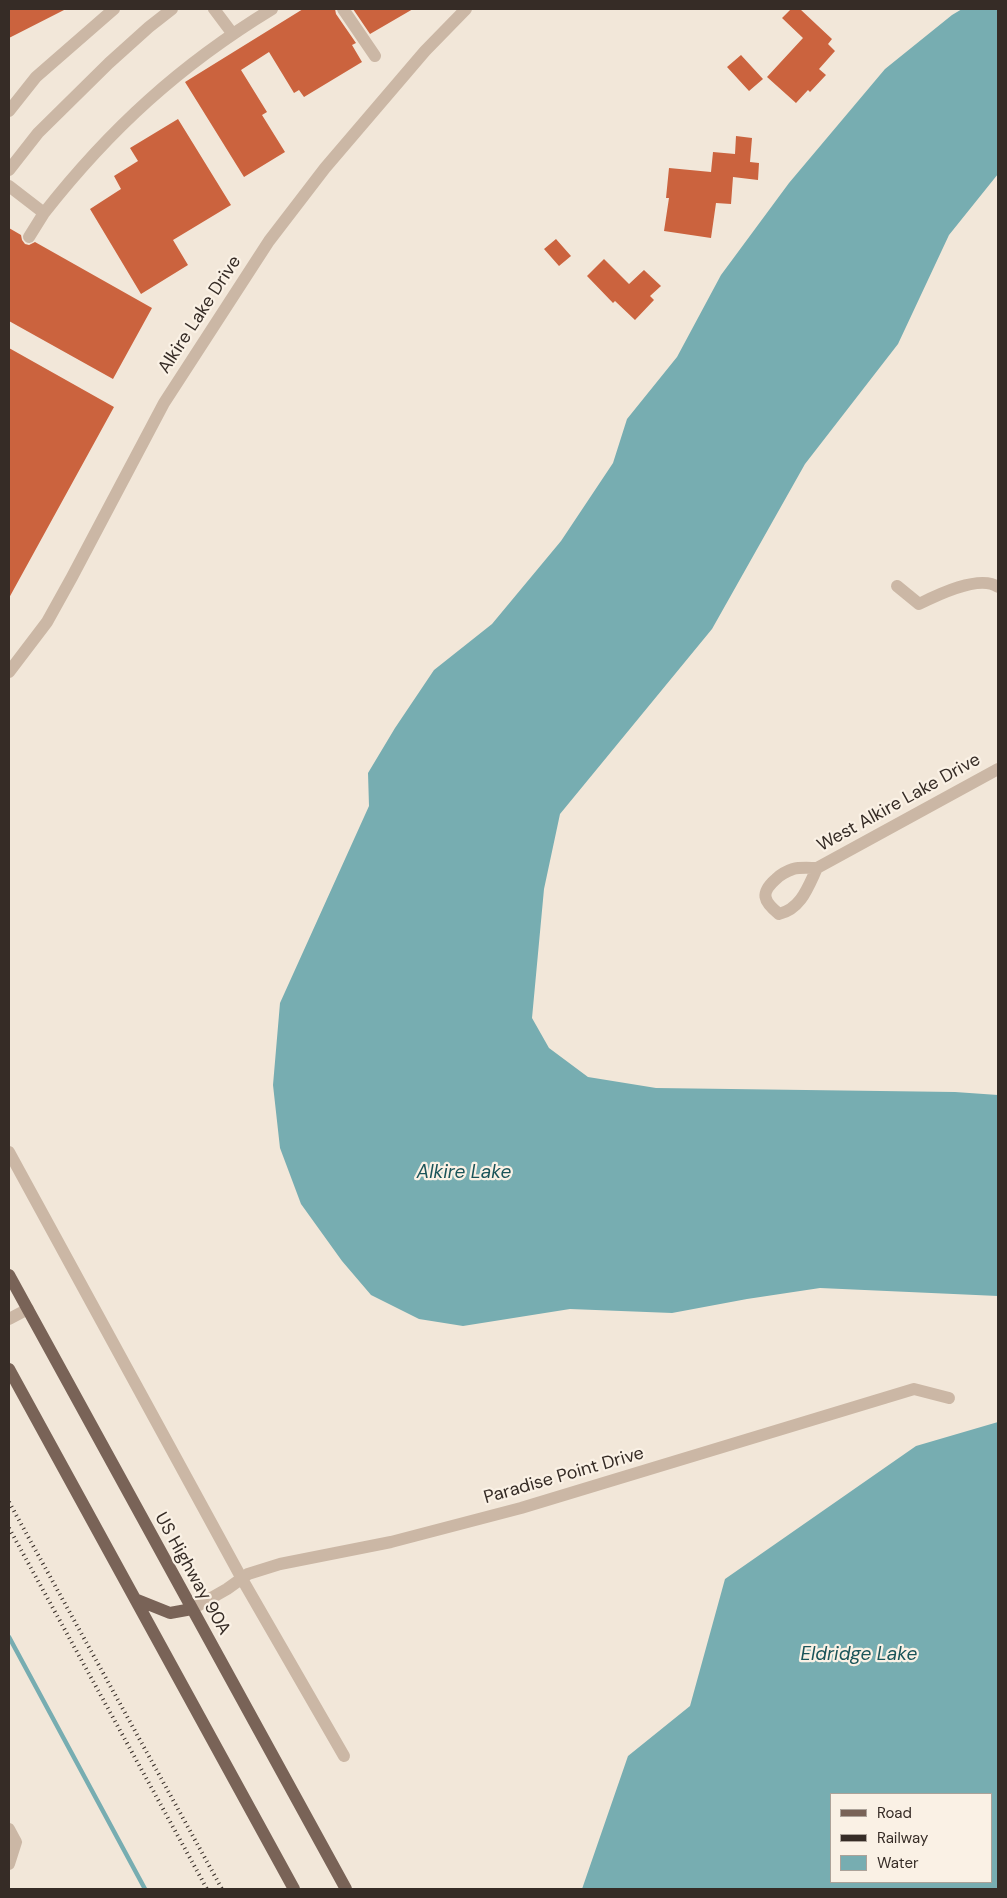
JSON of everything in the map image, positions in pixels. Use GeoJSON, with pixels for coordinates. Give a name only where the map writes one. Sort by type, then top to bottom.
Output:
{"type":"FeatureCollection","features":[{"type":"Feature","properties":{"kind":"main road","name":"US Highway 90A"},"geometry":{"type":"LineString","coordinates":[[9,1275],[346,1889]]}},
{"type":"Feature","properties":{"kind":"main road"},"geometry":{"type":"LineString","coordinates":[[9,1369],[294,1889]]}},
{"type":"Feature","properties":{"kind":"main road"},"geometry":{"type":"LineString","coordinates":[[135,1600],[170,1613],[192,1609]]}},
{"type":"Feature","properties":{"kind":"street"},"geometry":{"type":"LineString","coordinates":[[9,111],[36,77],[100,13],[114,9]]}},
{"type":"Feature","properties":{"kind":"street"},"geometry":{"type":"LineString","coordinates":[[9,170],[38,132],[109,63],[172,9]]}},
{"type":"Feature","properties":{"kind":"street"},"geometry":{"type":"LineString","coordinates":[[214,9],[232,33]]}},
{"type":"Feature","properties":{"kind":"street"},"geometry":{"type":"LineString","coordinates":[[29,237],[44,213],[76,172],[119,127],[195,60],[232,33],[272,9]]}},
{"type":"Feature","properties":{"kind":"street"},"geometry":{"type":"LineString","coordinates":[[343,9],[375,56]]}},
{"type":"Feature","properties":{"kind":"street","name":"Alkire Lake Drive"},"geometry":{"type":"LineString","coordinates":[[9,672],[47,622],[164,404],[269,242],[325,168],[425,51],[466,9]]}},
{"type":"Feature","properties":{"kind":"street"},"geometry":{"type":"LineString","coordinates":[[9,186],[44,213]]}},
{"type":"Feature","properties":{"kind":"street"},"geometry":{"type":"LineString","coordinates":[[897,586],[919,604],[973,583],[993,583],[998,587]]}},
{"type":"Feature","properties":{"kind":"street","name":"West Alkire Lake Drive"},"geometry":{"type":"LineString","coordinates":[[817,868],[998,769]]}},
{"type":"Feature","properties":{"kind":"street"},"geometry":{"type":"LineString","coordinates":[[9,1152],[242,1579],[344,1756]]}},
{"type":"Feature","properties":{"kind":"street"},"geometry":{"type":"LineString","coordinates":[[9,1319],[28,1309]]}},
{"type":"Feature","properties":{"kind":"street","name":"Paradise Point Drive"},"geometry":{"type":"LineString","coordinates":[[192,1609],[228,1589],[248,1574],[280,1564],[391,1542],[521,1508],[914,1389],[949,1398]]}},
{"type":"Feature","properties":{"kind":"street"},"geometry":{"type":"LineString","coordinates":[[9,1829],[16,1842],[9,1864]]}},
{"type":"Feature","properties":{"kind":"water","name":"Alkire Lake"},"geometry":{"type":"Polygon","coordinates":[[[962,9],[998,9],[998,174],[949,235],[898,344],[805,464],[712,629],[560,814],[544,889],[532,1018],[549,1048],[588,1077],[656,1088],[955,1092],[998,1095],[998,1296],[820,1288],[672,1313],[570,1309],[463,1326],[419,1319],[371,1295],[342,1261],[301,1204],[280,1148],[273,1085],[280,1003],[369,806],[368,773],[395,728],[434,670],[492,624],[561,541],[613,463],[627,419],[677,357],[721,275],[789,183],[885,69],[962,9]]]}},
{"type":"Feature","properties":{"kind":"water","name":"Eldridge Lake"},"geometry":{"type":"Polygon","coordinates":[[[998,1422],[998,1889],[582,1889],[628,1756],[690,1706],[725,1579],[916,1446],[998,1422]]]}},
{"type":"Feature","properties":{"kind":"building"},"geometry":{"type":"Polygon","coordinates":[[[9,9],[66,9],[9,38],[9,9]]]}},
{"type":"Feature","properties":{"kind":"building"},"geometry":{"type":"Polygon","coordinates":[[[303,9],[335,9],[336,14],[356,43],[352,45],[362,62],[304,97],[299,90],[294,93],[269,52],[241,70],[267,112],[262,115],[285,152],[244,177],[185,82],[303,9]]]}},
{"type":"Feature","properties":{"kind":"building"},"geometry":{"type":"Polygon","coordinates":[[[353,9],[413,9],[370,34],[353,9]]]}},
{"type":"Feature","properties":{"kind":"building"},"geometry":{"type":"Polygon","coordinates":[[[791,9],[800,9],[832,39],[828,44],[835,51],[819,69],[826,75],[810,92],[808,90],[796,103],[767,77],[803,38],[782,18],[791,9]]]}},
{"type":"Feature","properties":{"kind":"building"},"geometry":{"type":"Polygon","coordinates":[[[741,55],[763,79],[749,91],[727,67],[741,55]]]}},
{"type":"Feature","properties":{"kind":"building"},"geometry":{"type":"Polygon","coordinates":[[[178,119],[231,205],[173,240],[188,265],[141,294],[90,209],[121,189],[114,176],[138,161],[130,148],[178,119]]]}},
{"type":"Feature","properties":{"kind":"building"},"geometry":{"type":"Polygon","coordinates":[[[736,136],[752,138],[750,162],[759,163],[758,180],[733,177],[731,204],[716,203],[711,238],[664,231],[669,198],[666,198],[669,168],[711,172],[713,152],[735,154],[736,136]]]}},
{"type":"Feature","properties":{"kind":"building"},"geometry":{"type":"Polygon","coordinates":[[[9,228],[21,235],[25,244],[29,245],[35,242],[152,308],[113,379],[9,321],[9,228]]]}},
{"type":"Feature","properties":{"kind":"building"},"geometry":{"type":"Polygon","coordinates":[[[556,239],[571,256],[559,266],[544,249],[556,239]]]}},
{"type":"Feature","properties":{"kind":"building"},"geometry":{"type":"Polygon","coordinates":[[[604,259],[629,284],[644,270],[661,286],[650,296],[654,300],[635,320],[615,301],[613,303],[587,276],[604,259]]]}},
{"type":"Feature","properties":{"kind":"building"},"geometry":{"type":"Polygon","coordinates":[[[9,348],[114,407],[9,598],[9,348]]]}},
{"type":"Feature","properties":{"kind":"waterway"},"geometry":{"type":"LineString","coordinates":[[9,1637],[145,1889]]}},
{"type":"Feature","properties":{"kind":"railway"},"geometry":{"type":"LineString","coordinates":[[9,1502],[222,1889]]}},
{"type":"Feature","properties":{"kind":"railway"},"geometry":{"type":"LineString","coordinates":[[9,1528],[207,1889]]}}]}
